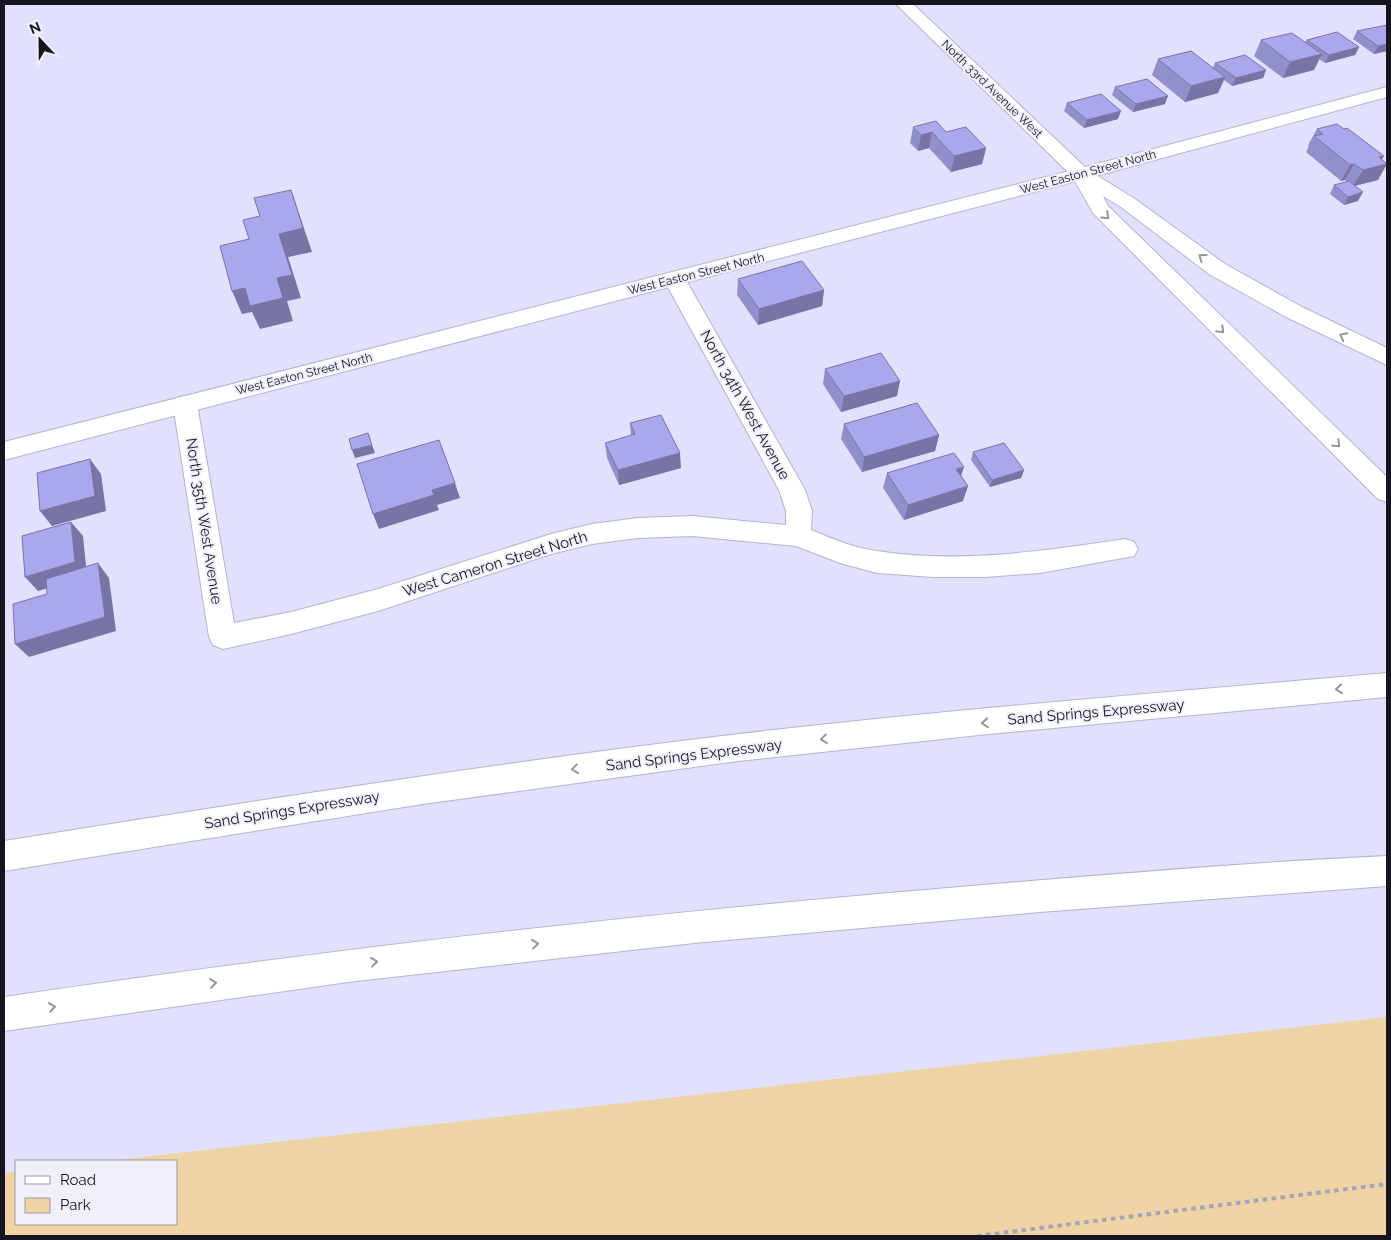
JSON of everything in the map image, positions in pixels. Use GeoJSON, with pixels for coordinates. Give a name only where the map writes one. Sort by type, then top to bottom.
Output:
{"type":"FeatureCollection","features":[{"type":"Feature","properties":{"kind":"main road","name":"North 33rd Avenue West"},"geometry":{"type":"LineString","coordinates":[[904,4],[1081,174]]}},
{"type":"Feature","properties":{"kind":"main road","name":"West Easton Street North"},"geometry":{"type":"LineString","coordinates":[[4,451],[674,280],[1387,92]]}},
{"type":"Feature","properties":{"kind":"main road"},"geometry":{"type":"LineString","coordinates":[[1081,174],[1128,203],[1217,269],[1294,312],[1387,357]]}},
{"type":"Feature","properties":{"kind":"main road"},"geometry":{"type":"LineString","coordinates":[[1081,174],[1100,209],[1387,492]]}},
{"type":"Feature","properties":{"kind":"main road","name":"North 34th West Avenue"},"geometry":{"type":"LineString","coordinates":[[674,280],[792,490],[799,511],[798,536]]}},
{"type":"Feature","properties":{"kind":"main road","name":"North 35th West Avenue"},"geometry":{"type":"LineString","coordinates":[[185,404],[224,637]]}},
{"type":"Feature","properties":{"kind":"main road","name":"West Cameron Street North"},"geometry":{"type":"LineString","coordinates":[[224,637],[291,623],[378,600],[551,544],[592,534],[638,528],[692,526],[798,536],[840,553],[877,562],[934,566],[985,566],[1040,562],[1125,549]]}},
{"type":"Feature","properties":{"kind":"main road","name":"Sand Springs Expressway"},"geometry":{"type":"LineString","coordinates":[[4,856],[541,773],[842,736],[1387,685]]}},
{"type":"Feature","properties":{"kind":"main road"},"geometry":{"type":"LineString","coordinates":[[4,1014],[124,995],[364,963],[614,935],[900,906],[1387,871]]}},
{"type":"Feature","properties":{"kind":"path"},"geometry":{"type":"LineString","coordinates":[[977,1236],[1387,1184]]}},
{"type":"Feature","properties":{"kind":"green space"},"geometry":{"type":"Polygon","coordinates":[[[1387,1017],[1387,1236],[4,1236],[4,1173],[15,1172],[15,1225],[178,1225],[178,1160],[117,1160],[1387,1017]]]}},
{"type":"Feature","properties":{"kind":"building"},"geometry":{"type":"Polygon","coordinates":[[[1387,25],[1387,44],[1378,46],[1357,31],[1387,25]]]}},
{"type":"Feature","properties":{"kind":"building"},"geometry":{"type":"Polygon","coordinates":[[[1337,32],[1359,47],[1329,55],[1307,40],[1337,32]]]}},
{"type":"Feature","properties":{"kind":"building"},"geometry":{"type":"Polygon","coordinates":[[[1292,33],[1322,54],[1290,62],[1261,40],[1292,33]]]}},
{"type":"Feature","properties":{"kind":"building"},"geometry":{"type":"Polygon","coordinates":[[[1191,51],[1225,77],[1191,86],[1158,59],[1191,51]]]}},
{"type":"Feature","properties":{"kind":"building"},"geometry":{"type":"Polygon","coordinates":[[[1245,55],[1266,70],[1236,78],[1215,63],[1245,55]]]}},
{"type":"Feature","properties":{"kind":"building"},"geometry":{"type":"Polygon","coordinates":[[[1147,79],[1168,96],[1136,104],[1115,87],[1147,79]]]}},
{"type":"Feature","properties":{"kind":"building"},"geometry":{"type":"Polygon","coordinates":[[[1101,94],[1121,111],[1087,120],[1067,103],[1101,94]]]}},
{"type":"Feature","properties":{"kind":"building"},"geometry":{"type":"Polygon","coordinates":[[[936,121],[946,132],[966,127],[986,148],[954,156],[932,132],[921,135],[913,127],[936,121]]]}},
{"type":"Feature","properties":{"kind":"building"},"geometry":{"type":"Polygon","coordinates":[[[1337,124],[1344,129],[1347,128],[1384,156],[1379,157],[1387,164],[1363,170],[1354,164],[1350,165],[1314,136],[1323,134],[1317,129],[1337,124]]]}},
{"type":"Feature","properties":{"kind":"building"},"geometry":{"type":"Polygon","coordinates":[[[1349,181],[1363,192],[1348,197],[1334,185],[1349,181]]]}},
{"type":"Feature","properties":{"kind":"building"},"geometry":{"type":"Polygon","coordinates":[[[291,190],[303,228],[279,234],[292,275],[277,278],[283,298],[250,306],[245,288],[232,291],[220,246],[249,239],[243,220],[260,216],[254,198],[291,190]]]}},
{"type":"Feature","properties":{"kind":"building"},"geometry":{"type":"Polygon","coordinates":[[[802,261],[824,290],[759,309],[738,279],[802,261]]]}},
{"type":"Feature","properties":{"kind":"building"},"geometry":{"type":"Polygon","coordinates":[[[881,353],[900,381],[844,396],[825,369],[881,353]]]}},
{"type":"Feature","properties":{"kind":"building"},"geometry":{"type":"Polygon","coordinates":[[[917,403],[939,435],[864,457],[844,424],[917,403]]]}},
{"type":"Feature","properties":{"kind":"building"},"geometry":{"type":"Polygon","coordinates":[[[661,415],[680,453],[618,470],[605,443],[635,434],[630,423],[661,415]]]}},
{"type":"Feature","properties":{"kind":"building"},"geometry":{"type":"Polygon","coordinates":[[[368,433],[372,445],[352,450],[349,439],[368,433]]]}},
{"type":"Feature","properties":{"kind":"building"},"geometry":{"type":"Polygon","coordinates":[[[439,440],[455,483],[432,490],[434,495],[373,514],[357,464],[439,440]]]}},
{"type":"Feature","properties":{"kind":"building"},"geometry":{"type":"Polygon","coordinates":[[[1004,443],[1024,470],[992,480],[973,452],[1004,443]]]}},
{"type":"Feature","properties":{"kind":"building"},"geometry":{"type":"Polygon","coordinates":[[[954,453],[964,467],[956,469],[968,486],[908,505],[887,473],[954,453]]]}},
{"type":"Feature","properties":{"kind":"building"},"geometry":{"type":"Polygon","coordinates":[[[90,459],[95,496],[40,511],[37,473],[90,459]]]}},
{"type":"Feature","properties":{"kind":"building"},"geometry":{"type":"Polygon","coordinates":[[[71,522],[75,562],[25,577],[22,536],[71,522]]]}},
{"type":"Feature","properties":{"kind":"building"},"geometry":{"type":"Polygon","coordinates":[[[98,563],[105,617],[15,644],[13,604],[47,594],[46,579],[98,563]]]}}]}
